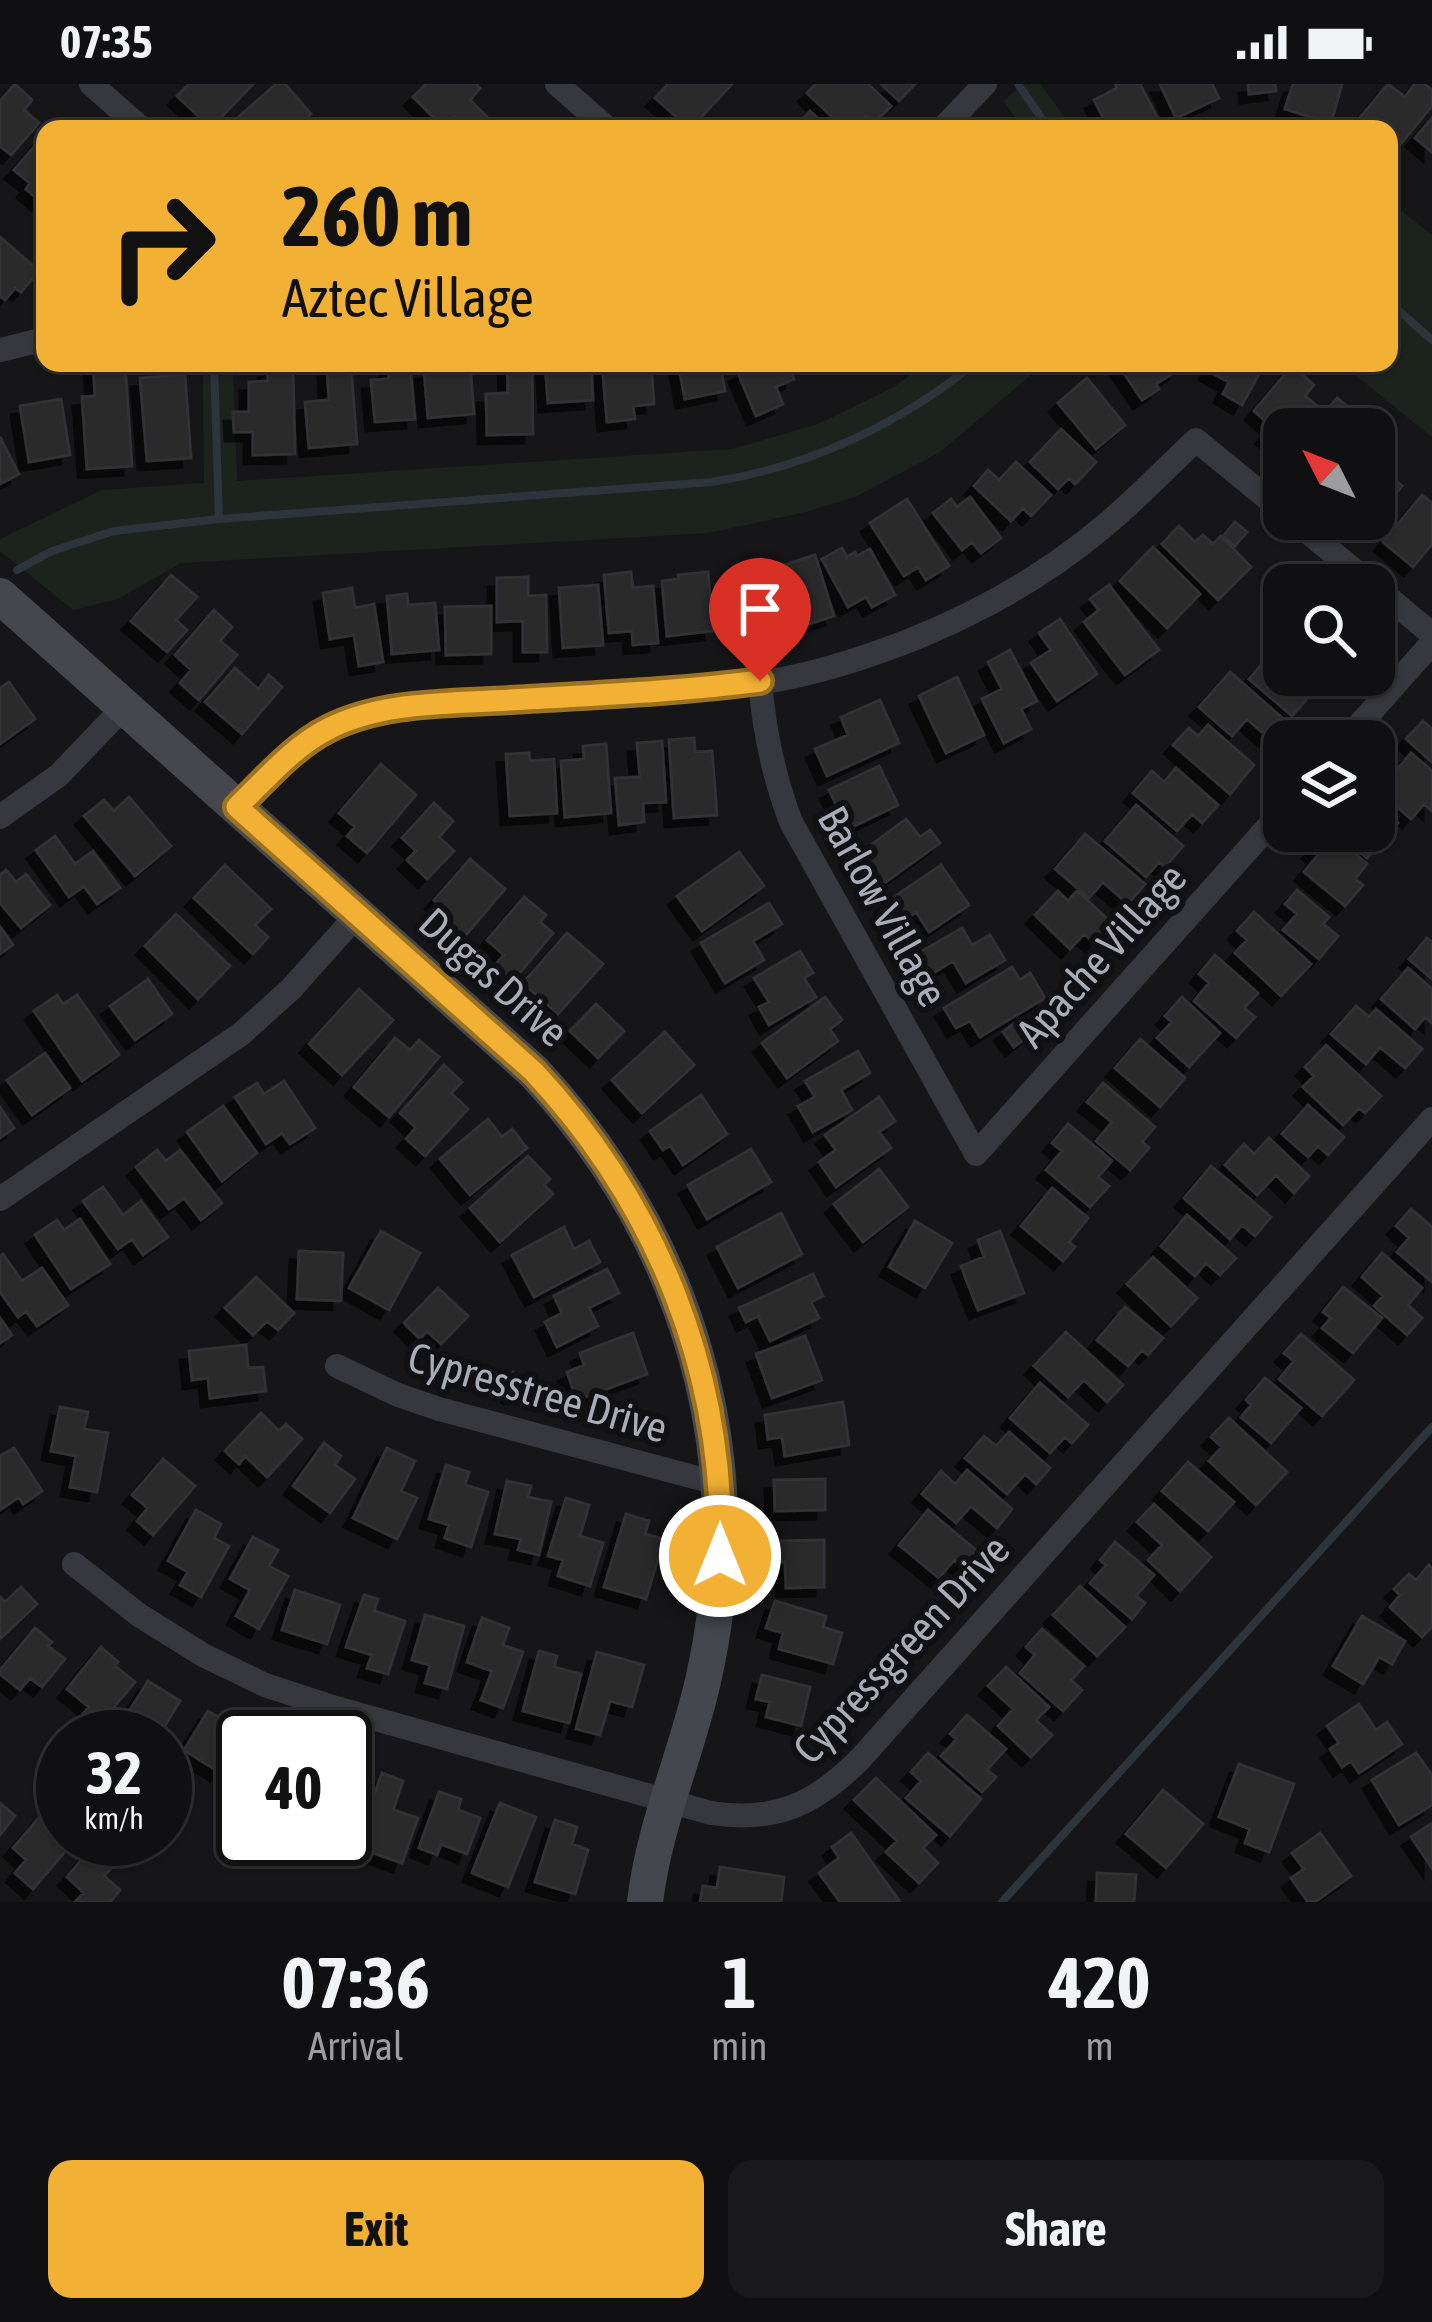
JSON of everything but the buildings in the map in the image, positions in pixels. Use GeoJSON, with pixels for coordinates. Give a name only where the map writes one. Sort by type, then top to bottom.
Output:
{"type":"FeatureCollection","features":[{"type":"Feature","properties":{"kind":"street"},"geometry":{"type":"LineString","coordinates":[[92,84],[132,120]]}},
{"type":"Feature","properties":{"kind":"street"},"geometry":{"type":"LineString","coordinates":[[557,84],[598,120]]}},
{"type":"Feature","properties":{"kind":"street"},"geometry":{"type":"LineString","coordinates":[[951,120],[985,84]]}},
{"type":"Feature","properties":{"kind":"street"},"geometry":{"type":"LineString","coordinates":[[0,350],[36,341]]}},
{"type":"Feature","properties":{"kind":"street"},"geometry":{"type":"LineString","coordinates":[[237,807],[311,738],[350,720],[397,708],[694,690],[820,670],[914,639],[1030,580],[1103,528],[1196,440],[1263,495]]}},
{"type":"Feature","properties":{"kind":"street"},"geometry":{"type":"LineString","coordinates":[[1317,540],[1346,564]]}},
{"type":"Feature","properties":{"kind":"street","name":"Dugas Drive"},"geometry":{"type":"LineString","coordinates":[[0,596],[534,1072],[578,1121],[619,1180],[655,1245],[686,1322],[705,1388],[720,1484],[720,1556],[697,1704],[666,1800],[645,1902]]}},
{"type":"Feature","properties":{"kind":"street"},"geometry":{"type":"LineString","coordinates":[[1395,604],[1432,634]]}},
{"type":"Feature","properties":{"kind":"street"},"geometry":{"type":"LineString","coordinates":[[1364,720],[1432,643]]}},
{"type":"Feature","properties":{"kind":"street","name":"Barlow Village"},"geometry":{"type":"LineString","coordinates":[[760,681],[767,746],[791,822],[976,1154]]}},
{"type":"Feature","properties":{"kind":"street"},"geometry":{"type":"LineString","coordinates":[[0,817],[59,776],[125,706]]}},
{"type":"Feature","properties":{"kind":"street","name":"Apache Village"},"geometry":{"type":"LineString","coordinates":[[976,1154],[1263,833]]}},
{"type":"Feature","properties":{"kind":"street"},"geometry":{"type":"LineString","coordinates":[[0,1199],[241,1034],[291,989],[358,914]]}},
{"type":"Feature","properties":{"kind":"street","name":"Cypressgreen Drive"},"geometry":{"type":"LineString","coordinates":[[74,1564],[139,1615],[203,1655],[265,1685],[730,1816],[765,1815],[799,1805],[834,1784],[861,1758],[1432,1119]]}},
{"type":"Feature","properties":{"kind":"street","name":"Cypresstree Drive"},"geometry":{"type":"LineString","coordinates":[[337,1366],[439,1409],[720,1484]]}},
{"type":"Feature","properties":{"kind":"shaded area"},"geometry":{"type":"Polygon","coordinates":[[[1024,84],[1040,84],[1067,120],[1017,120],[1003,101],[1024,84]]]}},
{"type":"Feature","properties":{"kind":"shaded area"},"geometry":{"type":"Polygon","coordinates":[[[1398,208],[1432,235],[1432,437],[1351,372],[1398,372],[1398,208]]]}},
{"type":"Feature","properties":{"kind":"shaded area"},"geometry":{"type":"Polygon","coordinates":[[[203,372],[233,372],[237,481],[732,449],[818,424],[894,387],[914,372],[1034,372],[940,452],[857,496],[709,533],[181,563],[118,599],[73,610],[0,551],[0,539],[102,490],[204,483],[203,372]]]}},
{"type":"Feature","properties":{"kind":"waterway"},"geometry":{"type":"LineString","coordinates":[[1018,84],[1043,120]]}},
{"type":"Feature","properties":{"kind":"waterway"},"geometry":{"type":"LineString","coordinates":[[1398,310],[1432,340]]}},
{"type":"Feature","properties":{"kind":"waterway"},"geometry":{"type":"LineString","coordinates":[[214,372],[219,519]]}},
{"type":"Feature","properties":{"kind":"waterway"},"geometry":{"type":"LineString","coordinates":[[17,570],[52,551],[114,531],[712,482],[748,475],[851,440],[915,406],[963,372]]}},
{"type":"Feature","properties":{"kind":"waterway"},"geometry":{"type":"LineString","coordinates":[[1002,1902],[1432,1427]]}},
{"type":"Feature","properties":{"kind":"route"},"geometry":{"type":"LineString","coordinates":[[720,1556],[717,1453],[696,1354],[672,1282],[619,1180],[578,1121],[534,1072],[237,807],[311,738],[350,720],[397,708],[694,690],[760,681]]}}]}
